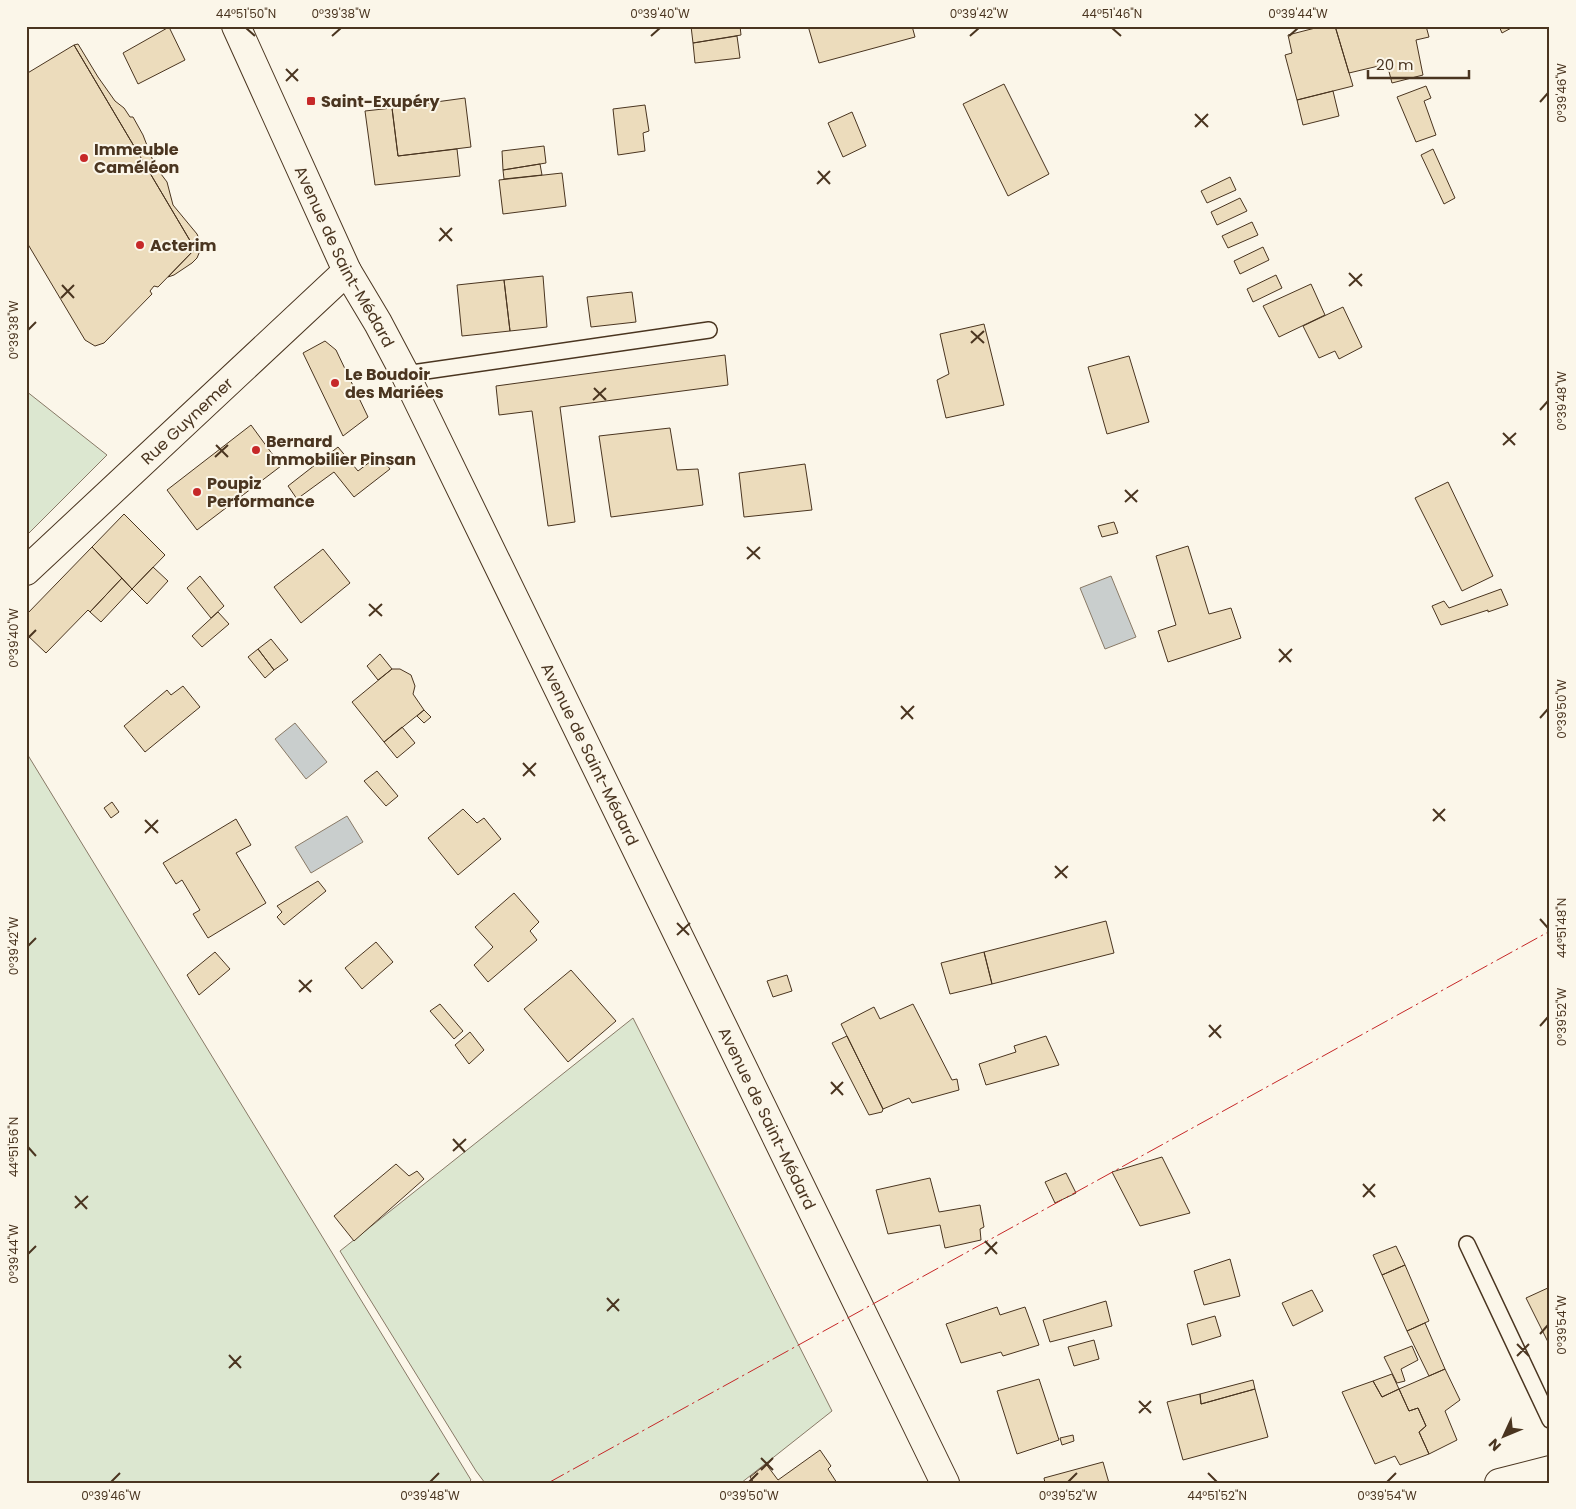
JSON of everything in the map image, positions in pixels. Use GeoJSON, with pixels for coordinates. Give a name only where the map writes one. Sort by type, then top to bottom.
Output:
{"type":"FeatureCollection","features":[{"type":"Feature","properties":{"kind":"main road","name":"Avenue de Saint-Médard"},"geometry":{"type":"LineString","coordinates":[[236,26],[347,271],[405,374],[945,1483]]}},
{"type":"Feature","properties":{"kind":"main road","name":"Rue Guynemer"},"geometry":{"type":"LineString","coordinates":[[26,571],[347,271]]}},
{"type":"Feature","properties":{"kind":"main road"},"geometry":{"type":"LineString","coordinates":[[1499,1483],[1550,1470]]}},
{"type":"Feature","properties":{"kind":"lane"},"geometry":{"type":"LineString","coordinates":[[405,374],[709,330]]}},
{"type":"Feature","properties":{"kind":"lane"},"geometry":{"type":"LineString","coordinates":[[1467,1244],[1550,1420]]}},
{"type":"Feature","properties":{"kind":"green space"},"geometry":{"type":"Polygon","coordinates":[[[26,391],[107,455],[26,536],[26,391]]]}},
{"type":"Feature","properties":{"kind":"green space"},"geometry":{"type":"Polygon","coordinates":[[[26,752],[471,1480],[468,1483],[26,1483],[26,752]]]}},
{"type":"Feature","properties":{"kind":"green space"},"geometry":{"type":"Polygon","coordinates":[[[633,1018],[832,1411],[741,1483],[485,1483],[340,1251],[633,1018]]]}},
{"type":"Feature","properties":{"kind":"shaded area"},"geometry":{"type":"Polygon","coordinates":[[[1111,576],[1136,637],[1105,649],[1080,588],[1111,576]]]}},
{"type":"Feature","properties":{"kind":"shaded area"},"geometry":{"type":"Polygon","coordinates":[[[295,723],[327,762],[306,779],[275,739],[295,723]]]}},
{"type":"Feature","properties":{"kind":"shaded area"},"geometry":{"type":"Polygon","coordinates":[[[347,816],[363,842],[311,873],[295,847],[347,816]]]}},
{"type":"Feature","properties":{"kind":"building"},"geometry":{"type":"Polygon","coordinates":[[[691,26],[740,26],[741,35],[693,43],[691,26]]]}},
{"type":"Feature","properties":{"kind":"building"},"geometry":{"type":"Polygon","coordinates":[[[808,26],[912,26],[915,37],[819,63],[808,26]]]}},
{"type":"Feature","properties":{"kind":"building"},"geometry":{"type":"Polygon","coordinates":[[[1323,26],[1335,26],[1353,86],[1297,100],[1285,55],[1292,53],[1288,35],[1323,26]]]}},
{"type":"Feature","properties":{"kind":"building"},"geometry":{"type":"Polygon","coordinates":[[[1335,26],[1426,26],[1429,37],[1416,40],[1423,75],[1392,83],[1387,64],[1349,73],[1335,26]]]}},
{"type":"Feature","properties":{"kind":"building"},"geometry":{"type":"Polygon","coordinates":[[[1499,26],[1515,26],[1502,33],[1499,26]]]}},
{"type":"Feature","properties":{"kind":"building"},"geometry":{"type":"Polygon","coordinates":[[[169,27],[185,60],[138,84],[123,53],[169,27]]]}},
{"type":"Feature","properties":{"kind":"building"},"geometry":{"type":"Polygon","coordinates":[[[737,36],[740,58],[695,63],[693,43],[737,36]]]}},
{"type":"Feature","properties":{"kind":"building"},"geometry":{"type":"Polygon","coordinates":[[[78,44],[115,101],[124,108],[130,117],[133,117],[143,135],[155,166],[167,182],[173,205],[197,234],[202,246],[197,258],[174,275],[168,277],[195,249],[74,45],[78,44]]]}},
{"type":"Feature","properties":{"kind":"building","name":"Immeuble Caméléon"},"geometry":{"type":"Polygon","coordinates":[[[74,45],[195,249],[158,287],[154,286],[150,291],[152,294],[104,343],[95,346],[85,340],[26,241],[26,74],[74,45]]]}},
{"type":"Feature","properties":{"kind":"building"},"geometry":{"type":"Polygon","coordinates":[[[1004,84],[1049,174],[1008,196],[963,104],[1004,84]]]}},
{"type":"Feature","properties":{"kind":"building"},"geometry":{"type":"Polygon","coordinates":[[[1426,86],[1431,98],[1424,101],[1436,135],[1416,142],[1397,97],[1426,86]]]}},
{"type":"Feature","properties":{"kind":"building"},"geometry":{"type":"Polygon","coordinates":[[[1333,91],[1339,116],[1303,125],[1297,100],[1333,91]]]}},
{"type":"Feature","properties":{"kind":"building"},"geometry":{"type":"Polygon","coordinates":[[[465,98],[471,147],[398,156],[392,108],[465,98]]]}},
{"type":"Feature","properties":{"kind":"building"},"geometry":{"type":"Polygon","coordinates":[[[645,105],[649,131],[643,133],[645,151],[618,155],[613,109],[645,105]]]}},
{"type":"Feature","properties":{"kind":"building"},"geometry":{"type":"Polygon","coordinates":[[[392,108],[398,156],[457,149],[460,176],[375,185],[365,111],[392,108]]]}},
{"type":"Feature","properties":{"kind":"building"},"geometry":{"type":"Polygon","coordinates":[[[852,112],[866,146],[843,157],[828,123],[852,112]]]}},
{"type":"Feature","properties":{"kind":"building"},"geometry":{"type":"Polygon","coordinates":[[[544,146],[546,163],[503,170],[502,151],[544,146]]]}},
{"type":"Feature","properties":{"kind":"building"},"geometry":{"type":"Polygon","coordinates":[[[1433,149],[1455,198],[1444,204],[1421,155],[1433,149]]]}},
{"type":"Feature","properties":{"kind":"building"},"geometry":{"type":"Polygon","coordinates":[[[540,164],[542,175],[504,179],[503,170],[540,164]]]}},
{"type":"Feature","properties":{"kind":"building"},"geometry":{"type":"Polygon","coordinates":[[[562,173],[566,206],[503,214],[499,180],[562,173]]]}},
{"type":"Feature","properties":{"kind":"building"},"geometry":{"type":"Polygon","coordinates":[[[1230,177],[1236,190],[1207,203],[1201,191],[1230,177]]]}},
{"type":"Feature","properties":{"kind":"building"},"geometry":{"type":"Polygon","coordinates":[[[1240,198],[1247,211],[1217,225],[1211,212],[1240,198]]]}},
{"type":"Feature","properties":{"kind":"building"},"geometry":{"type":"Polygon","coordinates":[[[1252,222],[1258,235],[1228,248],[1222,236],[1252,222]]]}},
{"type":"Feature","properties":{"kind":"building"},"geometry":{"type":"Polygon","coordinates":[[[1263,247],[1269,260],[1240,274],[1234,261],[1263,247]]]}},
{"type":"Feature","properties":{"kind":"building"},"geometry":{"type":"Polygon","coordinates":[[[1276,275],[1282,288],[1253,302],[1247,289],[1276,275]]]}},
{"type":"Feature","properties":{"kind":"building"},"geometry":{"type":"Polygon","coordinates":[[[543,276],[547,327],[510,331],[504,280],[543,276]]]}},
{"type":"Feature","properties":{"kind":"building"},"geometry":{"type":"Polygon","coordinates":[[[504,280],[510,331],[462,336],[457,285],[504,280]]]}},
{"type":"Feature","properties":{"kind":"building"},"geometry":{"type":"Polygon","coordinates":[[[1311,284],[1325,315],[1279,337],[1263,306],[1311,284]]]}},
{"type":"Feature","properties":{"kind":"building"},"geometry":{"type":"Polygon","coordinates":[[[632,292],[636,322],[591,327],[587,297],[632,292]]]}},
{"type":"Feature","properties":{"kind":"building"},"geometry":{"type":"Polygon","coordinates":[[[1343,307],[1362,347],[1339,359],[1335,351],[1319,358],[1303,326],[1343,307]]]}},
{"type":"Feature","properties":{"kind":"building"},"geometry":{"type":"Polygon","coordinates":[[[984,324],[1004,405],[946,418],[937,380],[949,374],[940,334],[984,324]]]}},
{"type":"Feature","properties":{"kind":"building"},"geometry":{"type":"Polygon","coordinates":[[[325,341],[336,350],[368,417],[343,436],[303,353],[325,341]]]}},
{"type":"Feature","properties":{"kind":"building"},"geometry":{"type":"Polygon","coordinates":[[[725,355],[728,385],[560,407],[575,522],[548,526],[532,411],[499,415],[496,386],[725,355]]]}},
{"type":"Feature","properties":{"kind":"building"},"geometry":{"type":"Polygon","coordinates":[[[1129,356],[1149,422],[1107,434],[1088,367],[1129,356]]]}},
{"type":"Feature","properties":{"kind":"building"},"geometry":{"type":"Polygon","coordinates":[[[251,425],[281,466],[197,530],[167,490],[251,425]]]}},
{"type":"Feature","properties":{"kind":"building"},"geometry":{"type":"Polygon","coordinates":[[[670,428],[677,470],[698,469],[703,505],[611,517],[599,436],[670,428]]]}},
{"type":"Feature","properties":{"kind":"building"},"geometry":{"type":"Polygon","coordinates":[[[338,447],[358,471],[379,455],[390,469],[354,497],[334,472],[297,499],[288,486],[338,447]]]}},
{"type":"Feature","properties":{"kind":"building"},"geometry":{"type":"Polygon","coordinates":[[[805,464],[812,510],[744,517],[739,473],[805,464]]]}},
{"type":"Feature","properties":{"kind":"building"},"geometry":{"type":"Polygon","coordinates":[[[1448,482],[1493,576],[1462,591],[1415,498],[1448,482]]]}},
{"type":"Feature","properties":{"kind":"building"},"geometry":{"type":"Polygon","coordinates":[[[124,514],[165,555],[132,589],[92,547],[124,514]]]}},
{"type":"Feature","properties":{"kind":"building"},"geometry":{"type":"Polygon","coordinates":[[[1114,522],[1118,533],[1102,537],[1098,526],[1114,522]]]}},
{"type":"Feature","properties":{"kind":"building"},"geometry":{"type":"Polygon","coordinates":[[[1188,546],[1209,614],[1231,608],[1241,638],[1168,662],[1158,631],[1176,625],[1156,556],[1188,546]]]}},
{"type":"Feature","properties":{"kind":"building"},"geometry":{"type":"Polygon","coordinates":[[[92,547],[122,578],[90,612],[88,610],[46,653],[26,634],[26,615],[92,547]]]}},
{"type":"Feature","properties":{"kind":"building"},"geometry":{"type":"Polygon","coordinates":[[[323,549],[350,583],[301,623],[274,587],[323,549]]]}},
{"type":"Feature","properties":{"kind":"building"},"geometry":{"type":"Polygon","coordinates":[[[153,567],[168,581],[147,604],[132,589],[153,567]]]}},
{"type":"Feature","properties":{"kind":"building"},"geometry":{"type":"Polygon","coordinates":[[[200,576],[224,606],[211,618],[187,588],[200,576]]]}},
{"type":"Feature","properties":{"kind":"building"},"geometry":{"type":"Polygon","coordinates":[[[122,578],[132,589],[101,622],[90,612],[122,578]]]}},
{"type":"Feature","properties":{"kind":"building"},"geometry":{"type":"Polygon","coordinates":[[[1501,589],[1508,605],[1441,625],[1432,606],[1444,601],[1449,608],[1501,589]]]}},
{"type":"Feature","properties":{"kind":"building"},"geometry":{"type":"Polygon","coordinates":[[[218,612],[229,624],[202,647],[192,636],[218,612]]]}},
{"type":"Feature","properties":{"kind":"building"},"geometry":{"type":"Polygon","coordinates":[[[271,639],[288,660],[274,670],[258,649],[271,639]]]}},
{"type":"Feature","properties":{"kind":"building"},"geometry":{"type":"Polygon","coordinates":[[[258,649],[274,670],[265,678],[248,657],[258,649]]]}},
{"type":"Feature","properties":{"kind":"building"},"geometry":{"type":"Polygon","coordinates":[[[380,654],[392,669],[378,680],[367,666],[380,654]]]}},
{"type":"Feature","properties":{"kind":"building"},"geometry":{"type":"Polygon","coordinates":[[[392,669],[400,669],[411,675],[415,686],[413,694],[424,710],[384,742],[352,702],[392,669]]]}},
{"type":"Feature","properties":{"kind":"building"},"geometry":{"type":"Polygon","coordinates":[[[183,686],[200,707],[145,752],[124,726],[167,690],[171,695],[183,686]]]}},
{"type":"Feature","properties":{"kind":"building"},"geometry":{"type":"Polygon","coordinates":[[[424,710],[431,717],[424,723],[417,716],[424,710]]]}},
{"type":"Feature","properties":{"kind":"building"},"geometry":{"type":"Polygon","coordinates":[[[402,727],[415,743],[397,758],[384,742],[402,727]]]}},
{"type":"Feature","properties":{"kind":"building"},"geometry":{"type":"Polygon","coordinates":[[[377,771],[398,796],[386,806],[364,781],[377,771]]]}},
{"type":"Feature","properties":{"kind":"building"},"geometry":{"type":"Polygon","coordinates":[[[112,802],[119,812],[111,818],[104,808],[112,802]]]}},
{"type":"Feature","properties":{"kind":"building"},"geometry":{"type":"Polygon","coordinates":[[[463,809],[477,823],[484,818],[501,839],[458,875],[428,838],[463,809]]]}},
{"type":"Feature","properties":{"kind":"building"},"geometry":{"type":"Polygon","coordinates":[[[236,819],[251,845],[236,853],[266,903],[208,938],[193,914],[200,910],[182,880],[176,884],[163,863],[236,819]]]}},
{"type":"Feature","properties":{"kind":"building"},"geometry":{"type":"Polygon","coordinates":[[[318,881],[326,891],[284,925],[277,917],[282,912],[277,906],[318,881]]]}},
{"type":"Feature","properties":{"kind":"building"},"geometry":{"type":"Polygon","coordinates":[[[514,893],[539,922],[530,931],[537,940],[488,982],[474,965],[493,947],[475,927],[514,893]]]}},
{"type":"Feature","properties":{"kind":"building"},"geometry":{"type":"Polygon","coordinates":[[[1106,921],[1114,953],[992,984],[984,952],[1106,921]]]}},
{"type":"Feature","properties":{"kind":"building"},"geometry":{"type":"Polygon","coordinates":[[[376,942],[393,962],[362,989],[345,968],[376,942]]]}},
{"type":"Feature","properties":{"kind":"building"},"geometry":{"type":"Polygon","coordinates":[[[215,952],[230,969],[199,995],[187,975],[215,952]]]}},
{"type":"Feature","properties":{"kind":"building"},"geometry":{"type":"Polygon","coordinates":[[[984,952],[992,984],[950,994],[941,963],[984,952]]]}},
{"type":"Feature","properties":{"kind":"building"},"geometry":{"type":"Polygon","coordinates":[[[571,970],[616,1021],[568,1062],[524,1009],[571,970]]]}},
{"type":"Feature","properties":{"kind":"building"},"geometry":{"type":"Polygon","coordinates":[[[787,975],[792,991],[773,997],[767,981],[787,975]]]}},
{"type":"Feature","properties":{"kind":"building"},"geometry":{"type":"Polygon","coordinates":[[[440,1004],[463,1031],[454,1039],[430,1011],[440,1004]]]}},
{"type":"Feature","properties":{"kind":"building"},"geometry":{"type":"Polygon","coordinates":[[[913,1004],[952,1080],[957,1079],[959,1090],[912,1103],[909,1098],[883,1109],[841,1024],[874,1007],[880,1019],[913,1004]]]}},
{"type":"Feature","properties":{"kind":"building"},"geometry":{"type":"Polygon","coordinates":[[[470,1032],[484,1050],[469,1064],[455,1045],[470,1032]]]}},
{"type":"Feature","properties":{"kind":"building"},"geometry":{"type":"Polygon","coordinates":[[[847,1036],[883,1109],[882,1112],[869,1115],[832,1043],[847,1036]]]}},
{"type":"Feature","properties":{"kind":"building"},"geometry":{"type":"Polygon","coordinates":[[[1046,1036],[1059,1065],[986,1085],[979,1064],[1016,1052],[1014,1046],[1046,1036]]]}},
{"type":"Feature","properties":{"kind":"building"},"geometry":{"type":"Polygon","coordinates":[[[1162,1157],[1190,1213],[1140,1226],[1112,1172],[1162,1157]]]}},
{"type":"Feature","properties":{"kind":"building"},"geometry":{"type":"Polygon","coordinates":[[[396,1164],[409,1176],[417,1171],[424,1179],[354,1241],[334,1216],[396,1164]]]}},
{"type":"Feature","properties":{"kind":"building"},"geometry":{"type":"Polygon","coordinates":[[[1066,1173],[1076,1193],[1055,1203],[1045,1182],[1066,1173]]]}},
{"type":"Feature","properties":{"kind":"building"},"geometry":{"type":"Polygon","coordinates":[[[930,1178],[939,1212],[980,1205],[984,1227],[980,1229],[981,1240],[945,1248],[940,1225],[888,1234],[876,1190],[930,1178]]]}},
{"type":"Feature","properties":{"kind":"building"},"geometry":{"type":"Polygon","coordinates":[[[1396,1246],[1405,1265],[1382,1275],[1373,1255],[1396,1246]]]}},
{"type":"Feature","properties":{"kind":"building"},"geometry":{"type":"Polygon","coordinates":[[[1230,1259],[1240,1296],[1204,1305],[1194,1271],[1230,1259]]]}},
{"type":"Feature","properties":{"kind":"building"},"geometry":{"type":"Polygon","coordinates":[[[1405,1265],[1429,1321],[1407,1331],[1382,1275],[1405,1265]]]}},
{"type":"Feature","properties":{"kind":"building"},"geometry":{"type":"Polygon","coordinates":[[[1550,1287],[1550,1346],[1526,1298],[1550,1287]]]}},
{"type":"Feature","properties":{"kind":"building"},"geometry":{"type":"Polygon","coordinates":[[[1312,1290],[1323,1311],[1293,1326],[1282,1303],[1312,1290]]]}},
{"type":"Feature","properties":{"kind":"building"},"geometry":{"type":"Polygon","coordinates":[[[1106,1301],[1112,1326],[1050,1342],[1043,1320],[1106,1301]]]}},
{"type":"Feature","properties":{"kind":"building"},"geometry":{"type":"Polygon","coordinates":[[[997,1307],[1000,1315],[1025,1307],[1039,1345],[1003,1356],[1001,1352],[961,1363],[946,1324],[997,1307]]]}},
{"type":"Feature","properties":{"kind":"building"},"geometry":{"type":"Polygon","coordinates":[[[1215,1316],[1221,1336],[1192,1345],[1187,1324],[1215,1316]]]}},
{"type":"Feature","properties":{"kind":"building"},"geometry":{"type":"Polygon","coordinates":[[[1425,1323],[1445,1369],[1429,1376],[1407,1331],[1425,1323]]]}},
{"type":"Feature","properties":{"kind":"building"},"geometry":{"type":"Polygon","coordinates":[[[1094,1340],[1099,1359],[1074,1366],[1068,1347],[1094,1340]]]}},
{"type":"Feature","properties":{"kind":"building"},"geometry":{"type":"Polygon","coordinates":[[[1412,1346],[1418,1360],[1401,1369],[1405,1381],[1397,1383],[1384,1357],[1412,1346]]]}},
{"type":"Feature","properties":{"kind":"building"},"geometry":{"type":"Polygon","coordinates":[[[1445,1369],[1460,1400],[1445,1411],[1457,1440],[1429,1454],[1419,1432],[1426,1426],[1418,1408],[1409,1411],[1399,1389],[1445,1369]]]}},
{"type":"Feature","properties":{"kind":"building"},"geometry":{"type":"Polygon","coordinates":[[[1392,1374],[1399,1389],[1382,1397],[1373,1381],[1392,1374]]]}},
{"type":"Feature","properties":{"kind":"building"},"geometry":{"type":"Polygon","coordinates":[[[1039,1379],[1059,1440],[1017,1454],[997,1391],[1039,1379]]]}},
{"type":"Feature","properties":{"kind":"building"},"geometry":{"type":"Polygon","coordinates":[[[1253,1380],[1255,1389],[1201,1404],[1200,1394],[1253,1380]]]}},
{"type":"Feature","properties":{"kind":"building"},"geometry":{"type":"Polygon","coordinates":[[[1373,1381],[1382,1397],[1399,1389],[1409,1411],[1418,1408],[1426,1426],[1419,1432],[1429,1454],[1400,1465],[1395,1456],[1375,1464],[1342,1392],[1373,1381]]]}},
{"type":"Feature","properties":{"kind":"building"},"geometry":{"type":"Polygon","coordinates":[[[1255,1389],[1268,1437],[1183,1460],[1167,1402],[1200,1394],[1201,1404],[1255,1389]]]}},
{"type":"Feature","properties":{"kind":"building"},"geometry":{"type":"Polygon","coordinates":[[[1073,1435],[1074,1441],[1062,1445],[1060,1438],[1073,1435]]]}},
{"type":"Feature","properties":{"kind":"building"},"geometry":{"type":"Polygon","coordinates":[[[820,1450],[831,1466],[828,1469],[837,1483],[754,1483],[750,1477],[766,1464],[778,1480],[820,1450]]]}},
{"type":"Feature","properties":{"kind":"building"},"geometry":{"type":"Polygon","coordinates":[[[1103,1462],[1109,1483],[1045,1483],[1044,1478],[1103,1462]]]}},
{"type":"Feature","properties":{"kind":"power"},"geometry":{"type":"LineString","coordinates":[[548,1483],[1550,931]]}},
{"type":"Feature","properties":{"kind":"place","name":"Saint-Exupéry"},"geometry":{"type":"Point","coordinates":[311,101]}},
{"type":"Feature","properties":{"kind":"place","name":"Immeuble Caméléon"},"geometry":{"type":"Point","coordinates":[84,158]}},
{"type":"Feature","properties":{"kind":"place","name":"Acterim"},"geometry":{"type":"Point","coordinates":[140,245]}},
{"type":"Feature","properties":{"kind":"place","name":"Le Boudoir des Mariées"},"geometry":{"type":"Point","coordinates":[335,383]}},
{"type":"Feature","properties":{"kind":"place","name":"Bernard Immobilier Pinsan"},"geometry":{"type":"Point","coordinates":[256,450]}},
{"type":"Feature","properties":{"kind":"place","name":"Poupiz Performance"},"geometry":{"type":"Point","coordinates":[197,492]}}]}
